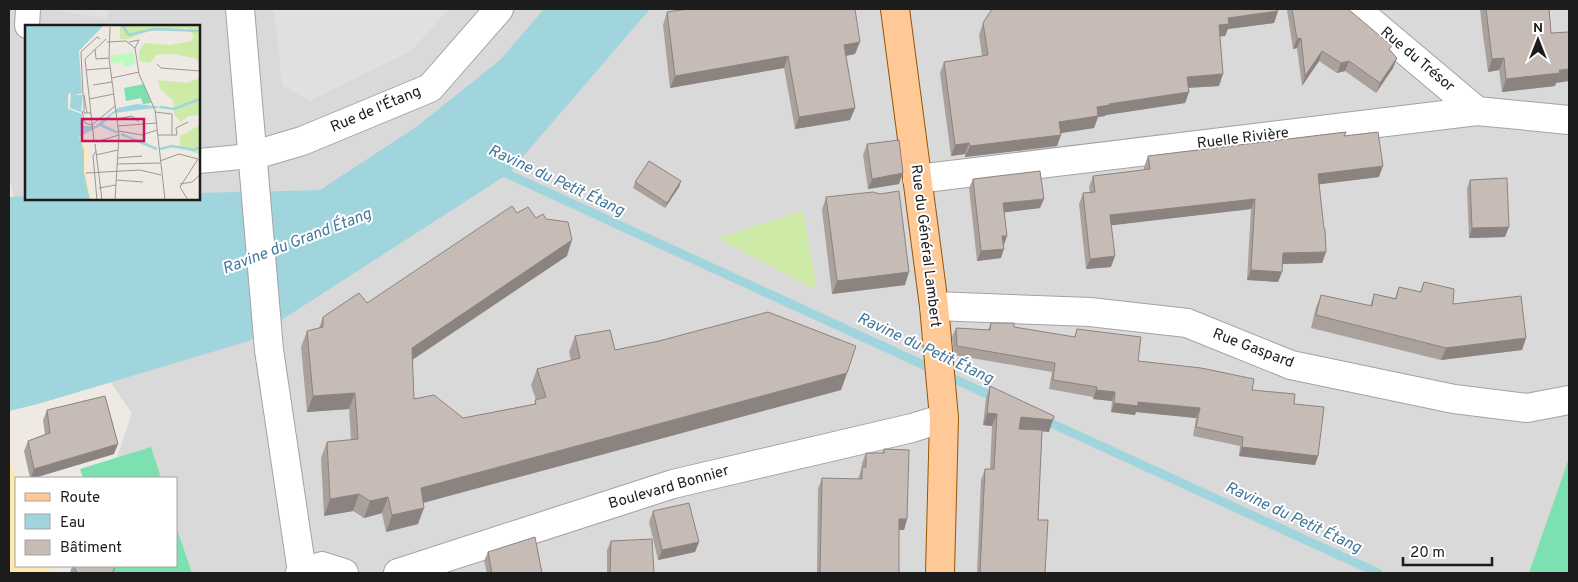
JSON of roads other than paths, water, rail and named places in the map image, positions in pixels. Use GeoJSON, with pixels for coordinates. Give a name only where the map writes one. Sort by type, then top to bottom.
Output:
{"type":"FeatureCollection","features":[{"type":"Feature","properties":{"kind":"main road","name":"Rue du Général Lambert"},"geometry":{"type":"LineString","coordinates":[[895,9],[935,316],[942,406],[940,573]]}},
{"type":"Feature","properties":{"kind":"street"},"geometry":{"type":"LineString","coordinates":[[27,25],[28,9]]}},
{"type":"Feature","properties":{"kind":"street"},"geometry":{"type":"LineString","coordinates":[[240,9],[269,350],[301,572],[322,566],[344,573]]}},
{"type":"Feature","properties":{"kind":"street","name":"Rue de l'Étang"},"geometry":{"type":"LineString","coordinates":[[253,168],[302,141],[430,88],[499,9]]}},
{"type":"Feature","properties":{"kind":"street","name":"Rue du Trésor"},"geometry":{"type":"LineString","coordinates":[[1356,9],[1477,111]]}},
{"type":"Feature","properties":{"kind":"street","name":"Ruelle Rivière"},"geometry":{"type":"LineString","coordinates":[[917,178],[1477,111],[1569,120]]}},
{"type":"Feature","properties":{"kind":"street"},"geometry":{"type":"LineString","coordinates":[[200,160],[253,168]]}},
{"type":"Feature","properties":{"kind":"street","name":"Rue Gaspard"},"geometry":{"type":"LineString","coordinates":[[935,316],[1090,312],[1187,323],[1290,365],[1444,397],[1527,408],[1569,400]]}},
{"type":"Feature","properties":{"kind":"street","name":"Boulevard Bonnier"},"geometry":{"type":"LineString","coordinates":[[398,573],[673,484],[912,428],[942,406]]}},
{"type":"Feature","properties":{"kind":"water","name":"Ravine du Grand Étang"},"geometry":{"type":"Polygon","coordinates":[[[544,9],[650,9],[508,174],[249,341],[9,411],[9,197],[25,196],[25,200],[200,200],[200,193],[320,190],[416,127],[500,60],[544,9]]]}},
{"type":"Feature","properties":{"kind":"waterway","name":"Ravine du Petit Étang"},"geometry":{"type":"LineString","coordinates":[[499,170],[998,399]]}},
{"type":"Feature","properties":{"kind":"waterway","name":"Ravine du Petit Étang"},"geometry":{"type":"LineString","coordinates":[[1042,419],[1378,573]]}}]}
